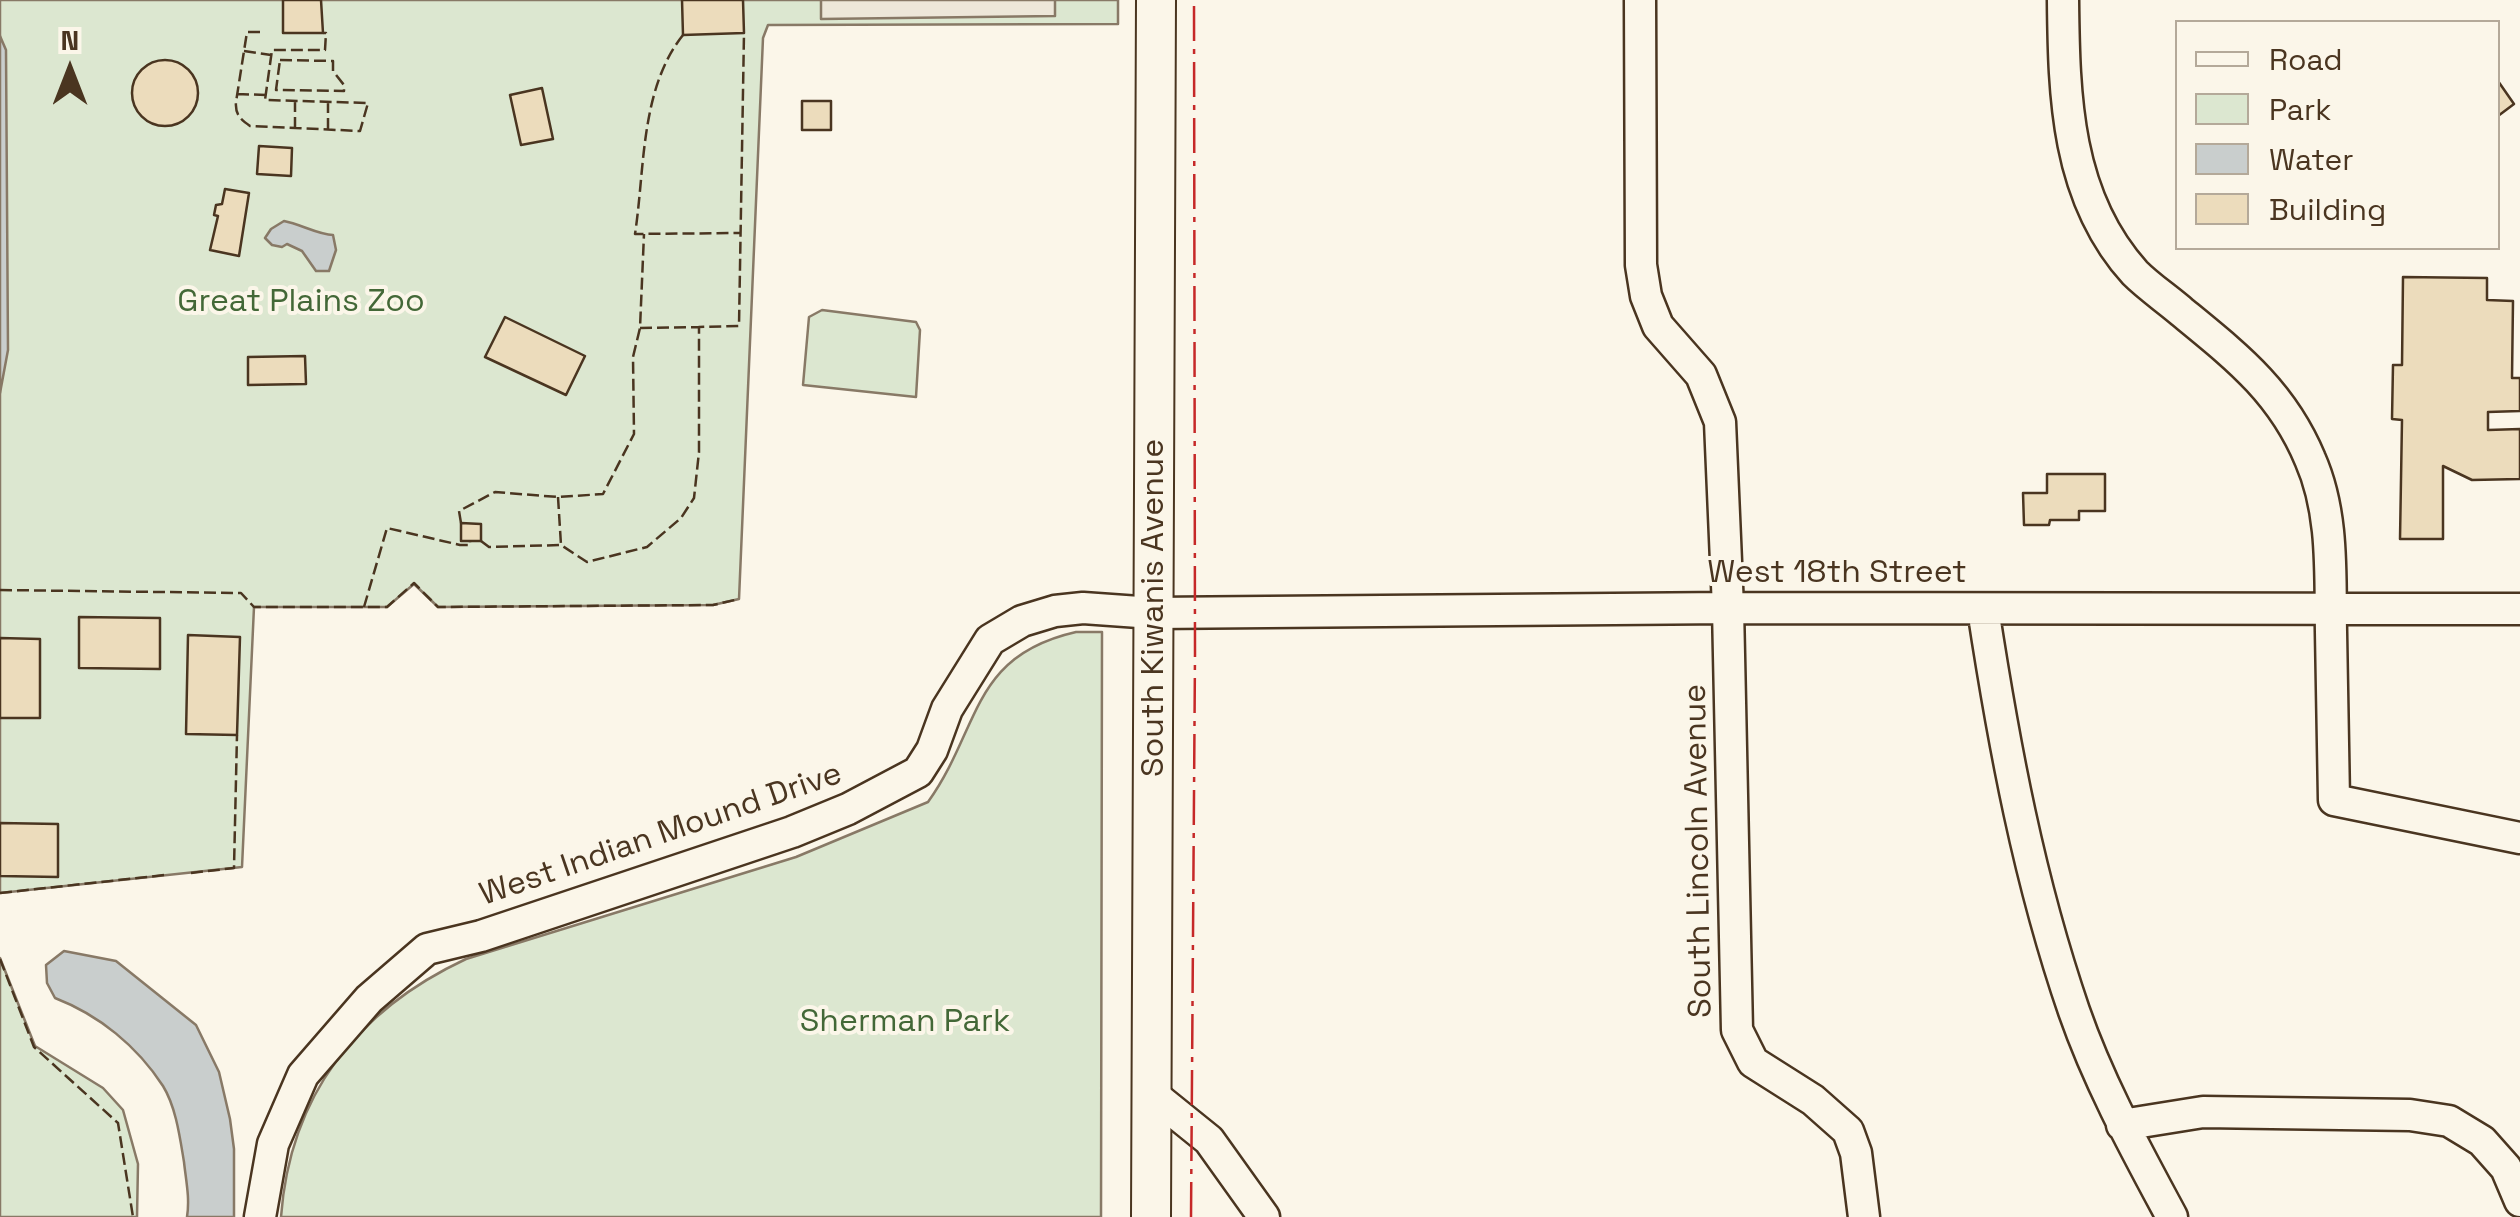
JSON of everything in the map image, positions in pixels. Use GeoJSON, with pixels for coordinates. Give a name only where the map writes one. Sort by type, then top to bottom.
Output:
{"type":"FeatureCollection","features":[{"type":"Feature","properties":{"kind":"main road","name":"South Kiwanis Avenue"},"geometry":{"type":"LineString","coordinates":[[1151,1217],[1156,0]]}},
{"type":"Feature","properties":{"kind":"street","name":"South Lincoln Avenue"},"geometry":{"type":"LineString","coordinates":[[1640,0],[1641,265],[1646,296],[1658,326],[1701,376],[1720,422],[1737,1030],[1753,1062],[1813,1100],[1848,1132],[1856,1153],[1864,1217]]}},
{"type":"Feature","properties":{"kind":"street"},"geometry":{"type":"LineString","coordinates":[[2063,0],[2064,94],[2083,185],[2112,244],[2137,275],[2248,367],[2273,394],[2289,417],[2324,494],[2331,609],[2334,800],[2520,838]]}},
{"type":"Feature","properties":{"kind":"street","name":"West Indian Mound Drive"},"geometry":{"type":"LineString","coordinates":[[260,1217],[272,1144],[303,1075],[369,1000],[427,948],[481,936],[792,832],[848,809],[918,772],[932,750],[947,708],[990,640],[1022,621],[1055,611],[1082,608],[1154,613]]}},
{"type":"Feature","properties":{"kind":"street","name":"West 18th Street"},"geometry":{"type":"LineString","coordinates":[[1154,613],[2520,608]]}},
{"type":"Feature","properties":{"kind":"street"},"geometry":{"type":"LineString","coordinates":[[1983,609],[2004,748],[2034,883],[2074,1013],[2122,1124],[2172,1217]]}},
{"type":"Feature","properties":{"kind":"street"},"geometry":{"type":"LineString","coordinates":[[1152,1094],[1209,1140],[1264,1217]]}},
{"type":"Feature","properties":{"kind":"street"},"geometry":{"type":"LineString","coordinates":[[2122,1124],[2203,1112],[2410,1115],[2448,1121],[2482,1142],[2506,1168],[2520,1201]]}},
{"type":"Feature","properties":{"kind":"green space","name":"Great Plains Zoo"},"geometry":{"type":"Polygon","coordinates":[[[0,0],[1118,0],[1118,24],[768,25],[763,38],[739,599],[713,605],[438,607],[414,584],[387,607],[254,607],[242,867],[0,893],[0,0]]]}},
{"type":"Feature","properties":{"kind":"green space"},"geometry":{"type":"Polygon","coordinates":[[[822,310],[916,322],[920,330],[916,397],[803,385],[809,317],[822,310]]]}},
{"type":"Feature","properties":{"kind":"green space","name":"Sherman Park"},"geometry":{"type":"Polygon","coordinates":[[[1076,632],[1102,632],[1101,1217],[281,1217],[298,1132],[315,1095],[336,1061],[392,1004],[466,959],[796,857],[928,802],[997,677],[1016,658],[1041,643],[1076,632]]]}},
{"type":"Feature","properties":{"kind":"green space"},"geometry":{"type":"Polygon","coordinates":[[[0,958],[35,1046],[103,1088],[123,1110],[138,1164],[137,1217],[0,1217],[0,958]]]}},
{"type":"Feature","properties":{"kind":"shaded area"},"geometry":{"type":"Polygon","coordinates":[[[821,0],[1055,0],[1055,16],[821,19],[821,0]]]}},
{"type":"Feature","properties":{"kind":"water"},"geometry":{"type":"Polygon","coordinates":[[[0,36],[6,50],[8,350],[0,393],[0,36]]]}},
{"type":"Feature","properties":{"kind":"water"},"geometry":{"type":"Polygon","coordinates":[[[284,221],[333,235],[336,250],[329,271],[316,271],[302,251],[287,244],[272,245],[265,238],[284,221]]]}},
{"type":"Feature","properties":{"kind":"water"},"geometry":{"type":"Polygon","coordinates":[[[64,951],[116,961],[196,1025],[219,1072],[230,1119],[234,1217],[187,1217],[184,1162],[167,1094],[153,1071],[116,1033],[55,998],[47,983],[46,965],[64,951]]]}},
{"type":"Feature","properties":{"kind":"building"},"geometry":{"type":"Polygon","coordinates":[[[283,0],[321,0],[323,33],[283,33],[283,0]]]}},
{"type":"Feature","properties":{"kind":"building"},"geometry":{"type":"Polygon","coordinates":[[[682,0],[743,0],[744,33],[683,35],[682,0]]]}},
{"type":"Feature","properties":{"kind":"building"},"geometry":{"type":"Polygon","coordinates":[[[165,60],[189,69],[198,93],[189,117],[165,126],[141,117],[132,93],[141,69],[165,60]]]}},
{"type":"Feature","properties":{"kind":"building"},"geometry":{"type":"Polygon","coordinates":[[[2500,84],[2514,104],[2500,114],[2500,84]]]}},
{"type":"Feature","properties":{"kind":"building"},"geometry":{"type":"Polygon","coordinates":[[[542,88],[553,139],[521,145],[510,95],[542,88]]]}},
{"type":"Feature","properties":{"kind":"building"},"geometry":{"type":"Polygon","coordinates":[[[802,101],[831,101],[831,130],[802,130],[802,101]]]}},
{"type":"Feature","properties":{"kind":"building"},"geometry":{"type":"Polygon","coordinates":[[[259,146],[292,148],[291,176],[257,174],[259,146]]]}},
{"type":"Feature","properties":{"kind":"building"},"geometry":{"type":"Polygon","coordinates":[[[225,189],[249,193],[239,256],[210,250],[218,216],[214,215],[216,205],[222,204],[225,189]]]}},
{"type":"Feature","properties":{"kind":"building"},"geometry":{"type":"Polygon","coordinates":[[[2403,277],[2487,278],[2487,300],[2513,301],[2512,378],[2520,378],[2520,411],[2488,412],[2488,430],[2520,429],[2520,479],[2472,480],[2443,466],[2443,539],[2400,539],[2402,420],[2392,419],[2393,365],[2402,365],[2403,277]]]}},
{"type":"Feature","properties":{"kind":"building"},"geometry":{"type":"Polygon","coordinates":[[[505,317],[585,356],[566,395],[485,357],[505,317]]]}},
{"type":"Feature","properties":{"kind":"building"},"geometry":{"type":"Polygon","coordinates":[[[305,356],[306,384],[248,385],[248,357],[305,356]]]}},
{"type":"Feature","properties":{"kind":"building"},"geometry":{"type":"Polygon","coordinates":[[[2047,474],[2105,474],[2105,511],[2079,511],[2079,520],[2024,525],[2023,493],[2047,493],[2047,474]]]}},
{"type":"Feature","properties":{"kind":"building"},"geometry":{"type":"Polygon","coordinates":[[[461,523],[481,524],[481,541],[461,541],[461,523]]]}},
{"type":"Feature","properties":{"kind":"building"},"geometry":{"type":"Polygon","coordinates":[[[79,617],[160,618],[160,669],[79,668],[79,617]]]}},
{"type":"Feature","properties":{"kind":"building"},"geometry":{"type":"Polygon","coordinates":[[[188,635],[240,637],[237,735],[186,734],[188,635]]]}},
{"type":"Feature","properties":{"kind":"building"},"geometry":{"type":"Polygon","coordinates":[[[0,638],[40,639],[40,718],[0,718],[0,638]]]}},
{"type":"Feature","properties":{"kind":"building"},"geometry":{"type":"Polygon","coordinates":[[[0,823],[58,824],[58,877],[0,876],[0,823]]]}},
{"type":"Feature","properties":{"kind":"fence"},"geometry":{"type":"LineString","coordinates":[[260,32],[247,32],[236,102],[241,118],[250,126],[360,131],[368,103],[265,100],[272,50],[325,50],[323,33]]}},
{"type":"Feature","properties":{"kind":"fence"},"geometry":{"type":"LineString","coordinates":[[481,541],[489,547],[561,545],[587,562],[647,547],[681,518],[694,498],[699,452],[699,327],[739,326],[744,33]]}},
{"type":"Feature","properties":{"kind":"fence"},"geometry":{"type":"LineString","coordinates":[[683,35],[669,56],[652,105],[635,234],[741,233]]}},
{"type":"Feature","properties":{"kind":"fence"},"geometry":{"type":"LineString","coordinates":[[244,51],[271,55]]}},
{"type":"Feature","properties":{"kind":"fence"},"geometry":{"type":"LineString","coordinates":[[280,60],[333,61],[333,71],[344,91],[276,90],[280,60]]}},
{"type":"Feature","properties":{"kind":"fence"},"geometry":{"type":"LineString","coordinates":[[237,94],[266,95]]}},
{"type":"Feature","properties":{"kind":"fence"},"geometry":{"type":"LineString","coordinates":[[295,101],[295,129]]}},
{"type":"Feature","properties":{"kind":"fence"},"geometry":{"type":"LineString","coordinates":[[328,102],[328,130]]}},
{"type":"Feature","properties":{"kind":"fence"},"geometry":{"type":"LineString","coordinates":[[461,523],[459,511],[495,492],[558,497],[603,494],[634,434],[633,357],[640,328],[644,234]]}},
{"type":"Feature","properties":{"kind":"fence"},"geometry":{"type":"LineString","coordinates":[[640,328],[699,327]]}},
{"type":"Feature","properties":{"kind":"fence"},"geometry":{"type":"LineString","coordinates":[[558,497],[561,545]]}},
{"type":"Feature","properties":{"kind":"fence"},"geometry":{"type":"LineString","coordinates":[[364,607],[387,528],[460,545],[470,545],[470,541]]}},
{"type":"Feature","properties":{"kind":"fence"},"geometry":{"type":"LineString","coordinates":[[0,590],[241,593],[254,607],[387,607],[414,583],[438,607],[713,605],[739,599]]}},
{"type":"Feature","properties":{"kind":"fence"},"geometry":{"type":"LineString","coordinates":[[191,873],[234,868],[237,735]]}},
{"type":"Feature","properties":{"kind":"fence"},"geometry":{"type":"LineString","coordinates":[[0,893],[165,875]]}},
{"type":"Feature","properties":{"kind":"fence"},"geometry":{"type":"LineString","coordinates":[[0,959],[34,1047],[118,1123],[133,1217]]}},
{"type":"Feature","properties":{"kind":"power"},"geometry":{"type":"LineString","coordinates":[[1191,1217],[1194,0]]}}]}
